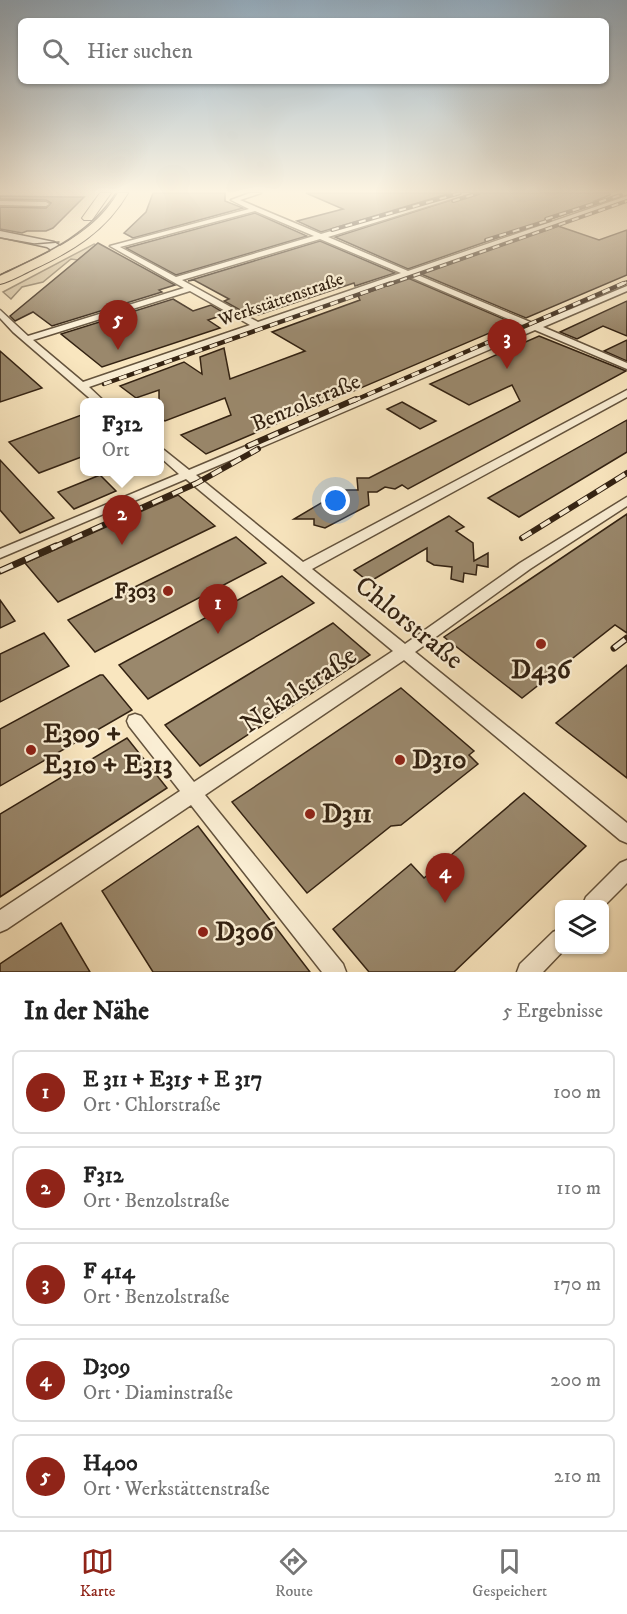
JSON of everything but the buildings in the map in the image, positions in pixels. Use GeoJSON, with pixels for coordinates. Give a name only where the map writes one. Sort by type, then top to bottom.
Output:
{"type":"FeatureCollection","features":[{"type":"Feature","properties":{"kind":"main road"},"geometry":{"type":"LineString","coordinates":[[14,238],[48,249]]}},
{"type":"Feature","properties":{"kind":"main road"},"geometry":{"type":"LineString","coordinates":[[0,279],[62,238]]}},
{"type":"Feature","properties":{"kind":"main road"},"geometry":{"type":"LineString","coordinates":[[0,269],[73,238]]}},
{"type":"Feature","properties":{"kind":"main road"},"geometry":{"type":"LineString","coordinates":[[0,241],[48,249]]}},
{"type":"Feature","properties":{"kind":"street"},"geometry":{"type":"LineString","coordinates":[[143,238],[114,246],[256,325]]}},
{"type":"Feature","properties":{"kind":"street"},"geometry":{"type":"LineString","coordinates":[[175,280],[316,238]]}},
{"type":"Feature","properties":{"kind":"street"},"geometry":{"type":"LineString","coordinates":[[324,238],[627,366]]}},
{"type":"Feature","properties":{"kind":"street","name":"Werkstättenstraße"},"geometry":{"type":"LineString","coordinates":[[82,386],[510,238]]}},
{"type":"Feature","properties":{"kind":"street"},"geometry":{"type":"LineString","coordinates":[[27,339],[191,288]]}},
{"type":"Feature","properties":{"kind":"street","name":"Benzolstraße"},"geometry":{"type":"LineString","coordinates":[[0,555],[627,288]]}},
{"type":"Feature","properties":{"kind":"street"},"geometry":{"type":"LineString","coordinates":[[2,317],[96,398]]}},
{"type":"Feature","properties":{"kind":"street"},"geometry":{"type":"LineString","coordinates":[[302,568],[627,393]]}},
{"type":"Feature","properties":{"kind":"street","name":"Chlorstraße"},"geometry":{"type":"LineString","coordinates":[[164,456],[627,834]]}},
{"type":"Feature","properties":{"kind":"street","name":"Nekalstraße"},"geometry":{"type":"LineString","coordinates":[[0,922],[404,652],[525,566],[627,501]]}},
{"type":"Feature","properties":{"kind":"street"},"geometry":{"type":"LineString","coordinates":[[135,722],[335,972]]}},
{"type":"Feature","properties":{"kind":"street"},"geometry":{"type":"LineString","coordinates":[[597,900],[627,869]]}},
{"type":"Feature","properties":{"kind":"street"},"geometry":{"type":"LineString","coordinates":[[528,972],[555,944]]}},
{"type":"Feature","properties":{"kind":"shaded area"},"geometry":{"type":"Polygon","coordinates":[[[96,245],[78,260],[71,259],[43,282],[22,287],[11,299],[3,292],[96,245]]]}},
{"type":"Feature","properties":{"kind":"tram line"},"geometry":{"type":"LineString","coordinates":[[2,238],[34,244],[59,242]]}},
{"type":"Feature","properties":{"kind":"tram line"},"geometry":{"type":"LineString","coordinates":[[0,275],[69,238]]}},
{"type":"Feature","properties":{"kind":"railway"},"geometry":{"type":"LineString","coordinates":[[486,240],[491,238]]}},
{"type":"Feature","properties":{"kind":"railway"},"geometry":{"type":"LineString","coordinates":[[387,285],[520,238]]}},
{"type":"Feature","properties":{"kind":"railway"},"geometry":{"type":"LineString","coordinates":[[620,285],[627,282]]}},
{"type":"Feature","properties":{"kind":"railway"},"geometry":{"type":"LineString","coordinates":[[104,384],[391,283]]}},
{"type":"Feature","properties":{"kind":"railway"},"geometry":{"type":"LineString","coordinates":[[353,401],[624,283]]}},
{"type":"Feature","properties":{"kind":"railway"},"geometry":{"type":"LineString","coordinates":[[248,446],[356,399]]}},
{"type":"Feature","properties":{"kind":"railway"},"geometry":{"type":"LineString","coordinates":[[52,548],[197,483],[258,449]]}},
{"type":"Feature","properties":{"kind":"railway"},"geometry":{"type":"LineString","coordinates":[[522,538],[627,473]]}},
{"type":"Feature","properties":{"kind":"railway"},"geometry":{"type":"LineString","coordinates":[[0,571],[56,546]]}},
{"type":"Feature","properties":{"kind":"railway"},"geometry":{"type":"LineString","coordinates":[[614,648],[627,638]]}},
{"type":"Feature","properties":{"kind":"place","name":"H400"},"geometry":{"type":"Point","coordinates":[118,350]}},
{"type":"Feature","properties":{"kind":"place","name":"F 414"},"geometry":{"type":"Point","coordinates":[507,369]}},
{"type":"Feature","properties":{"kind":"place","name":"F312"},"geometry":{"type":"Point","coordinates":[122,545]}},
{"type":"Feature","properties":{"kind":"place","name":"F303"},"geometry":{"type":"Point","coordinates":[168,591]}},
{"type":"Feature","properties":{"kind":"place","name":"E 311 + E315 + E 317"},"geometry":{"type":"Point","coordinates":[218,634]}},
{"type":"Feature","properties":{"kind":"place","name":"D436"},"geometry":{"type":"Point","coordinates":[541,644]}},
{"type":"Feature","properties":{"kind":"place","name":"E309 + E310 + E313"},"geometry":{"type":"Point","coordinates":[31,750]}},
{"type":"Feature","properties":{"kind":"place","name":"D310"},"geometry":{"type":"Point","coordinates":[400,760]}},
{"type":"Feature","properties":{"kind":"place","name":"D311"},"geometry":{"type":"Point","coordinates":[310,814]}},
{"type":"Feature","properties":{"kind":"place","name":"D309"},"geometry":{"type":"Point","coordinates":[445,903]}},
{"type":"Feature","properties":{"kind":"place","name":"D306"},"geometry":{"type":"Point","coordinates":[203,932]}}]}
